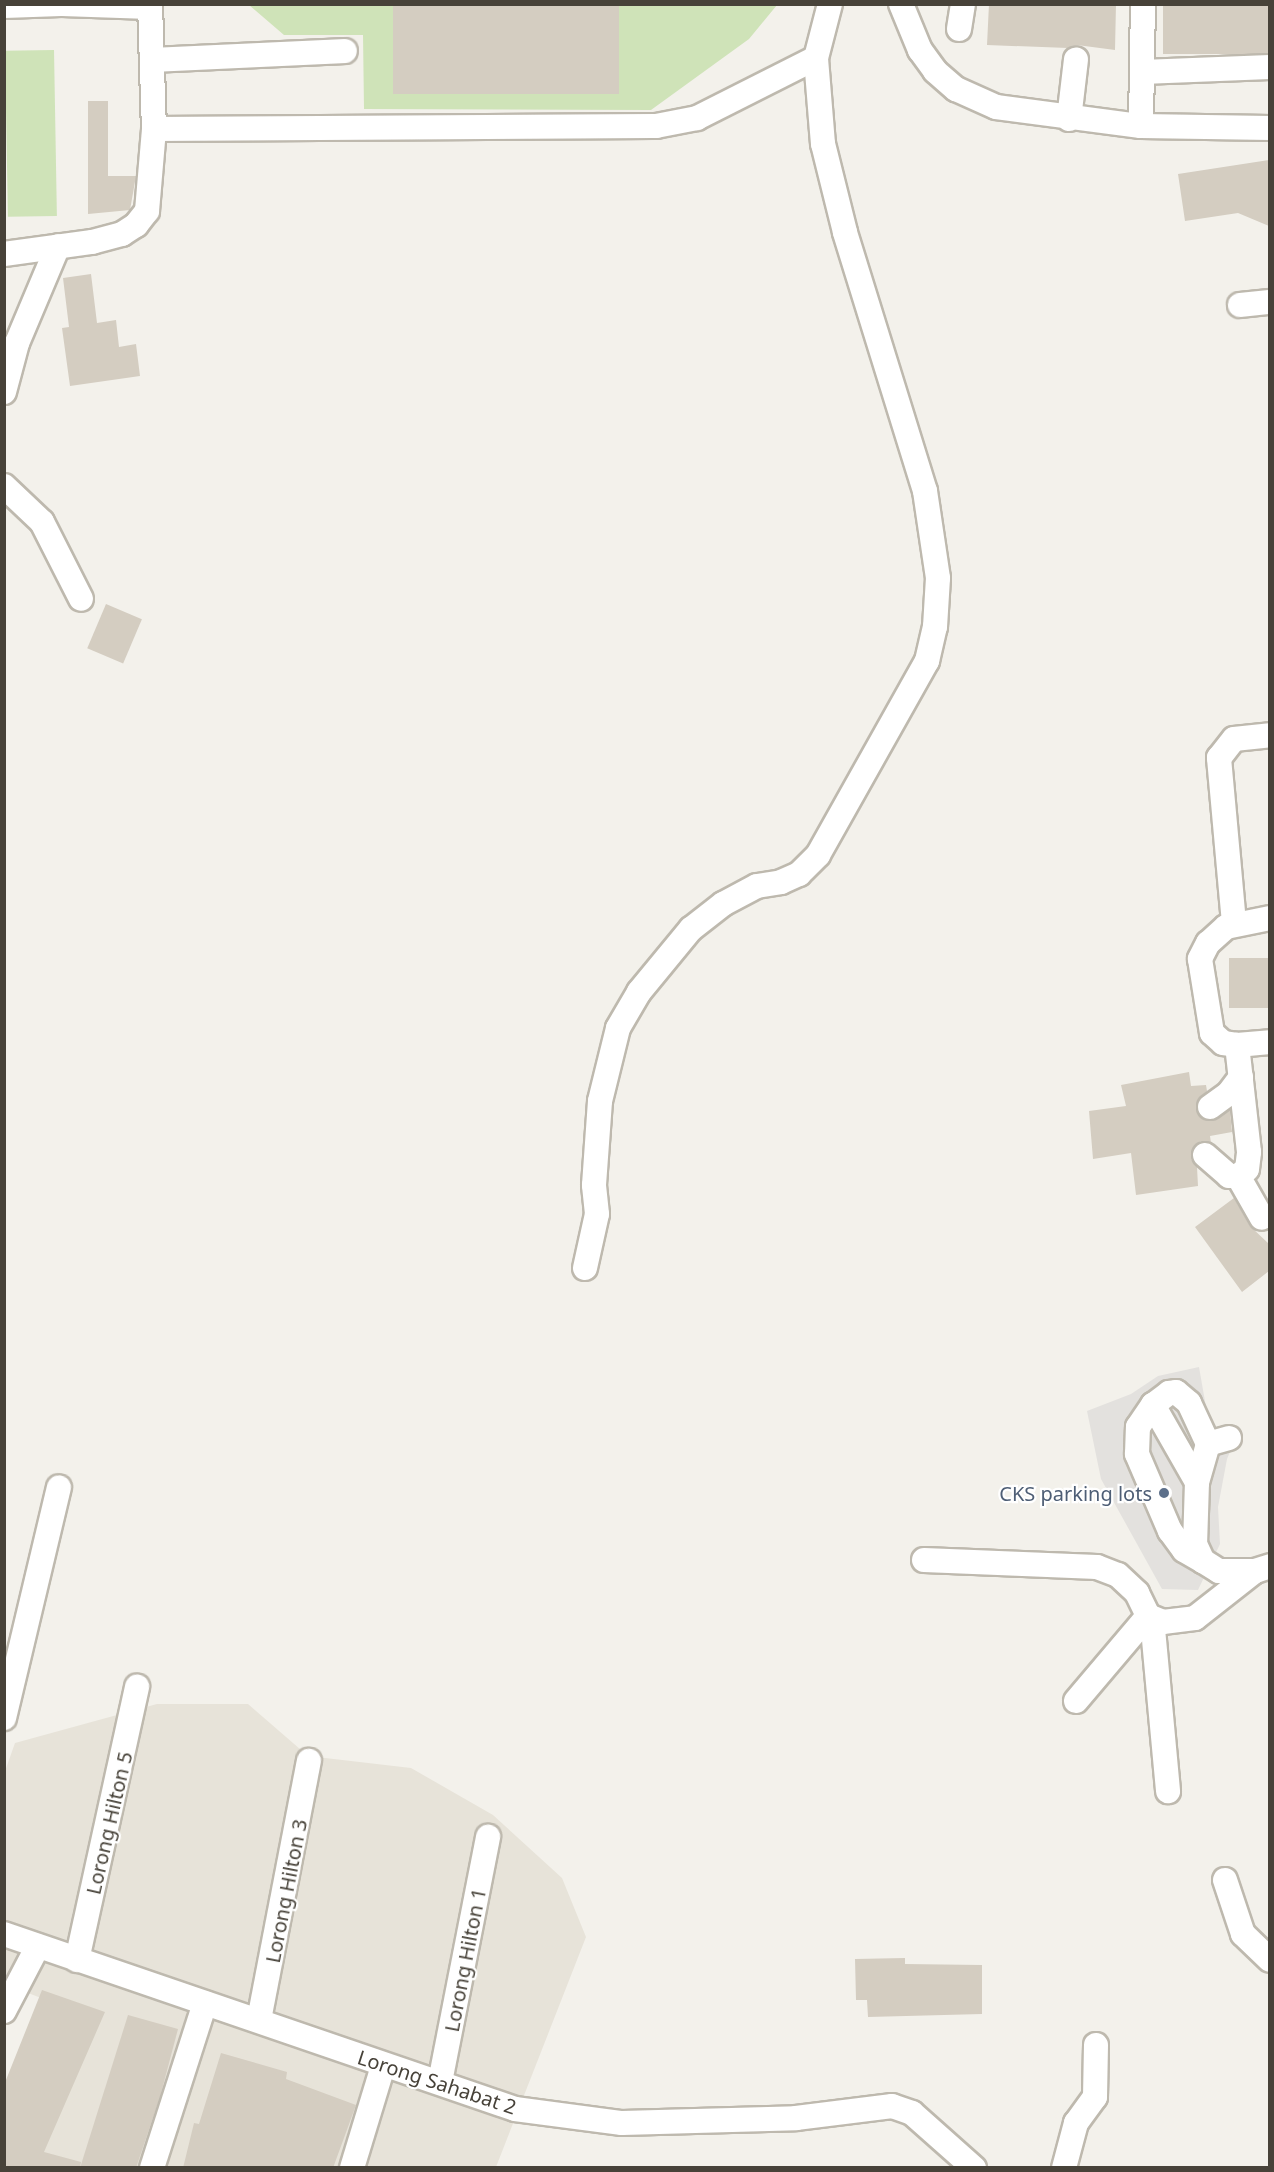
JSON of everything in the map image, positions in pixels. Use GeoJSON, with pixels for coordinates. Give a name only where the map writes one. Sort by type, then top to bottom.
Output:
{"type":"FeatureCollection","features":[{"type":"Feature","properties":{"kind":"street"},"geometry":{"type":"LineString","coordinates":[[4,6],[62,4],[150,6],[154,129],[147,212],[136,225],[123,234],[4,254]]}},
{"type":"Feature","properties":{"kind":"street"},"geometry":{"type":"LineString","coordinates":[[585,1268],[597,1214],[594,1185],[600,1101],[618,1028],[645,984],[692,928],[723,904],[757,886],[781,882],[799,874],[818,855],[927,661],[935,627],[938,578],[926,491],[844,232],[823,144],[816,58],[830,4]]}},
{"type":"Feature","properties":{"kind":"street"},"geometry":{"type":"LineString","coordinates":[[901,4],[920,50],[956,89],[996,108],[1141,126],[1226,125],[1269,128]]}},
{"type":"Feature","properties":{"kind":"street"},"geometry":{"type":"LineString","coordinates":[[959,30],[963,4]]}},
{"type":"Feature","properties":{"kind":"street"},"geometry":{"type":"LineString","coordinates":[[1141,126],[1143,4]]}},
{"type":"Feature","properties":{"kind":"street"},"geometry":{"type":"LineString","coordinates":[[153,60],[345,51]]}},
{"type":"Feature","properties":{"kind":"street"},"geometry":{"type":"LineString","coordinates":[[154,129],[656,126],[697,118],[816,58]]}},
{"type":"Feature","properties":{"kind":"street"},"geometry":{"type":"LineString","coordinates":[[1069,118],[1076,58]]}},
{"type":"Feature","properties":{"kind":"street"},"geometry":{"type":"LineString","coordinates":[[1142,72],[1269,67]]}},
{"type":"Feature","properties":{"kind":"street"},"geometry":{"type":"LineString","coordinates":[[1226,125],[1269,115]]}},
{"type":"Feature","properties":{"kind":"street"},"geometry":{"type":"LineString","coordinates":[[4,392],[16,343],[58,246]]}},
{"type":"Feature","properties":{"kind":"street"},"geometry":{"type":"LineString","coordinates":[[1240,305],[1269,302]]}},
{"type":"Feature","properties":{"kind":"street"},"geometry":{"type":"LineString","coordinates":[[4,486],[42,522],[81,599]]}},
{"type":"Feature","properties":{"kind":"street"},"geometry":{"type":"LineString","coordinates":[[1233,923],[1219,758],[1234,739],[1269,735]]}},
{"type":"Feature","properties":{"kind":"street"},"geometry":{"type":"LineString","coordinates":[[1269,918],[1233,923],[1216,934],[1200,959],[1212,1033],[1223,1043],[1237,1045],[1269,1042]]}},
{"type":"Feature","properties":{"kind":"street"},"geometry":{"type":"LineString","coordinates":[[1204,1155],[1229,1176],[1238,1176],[1247,1169],[1249,1152],[1237,1045]]}},
{"type":"Feature","properties":{"kind":"street"},"geometry":{"type":"LineString","coordinates":[[1210,1107],[1229,1092],[1241,1077]]}},
{"type":"Feature","properties":{"kind":"street"},"geometry":{"type":"LineString","coordinates":[[1238,1176],[1262,1218]]}},
{"type":"Feature","properties":{"kind":"street"},"geometry":{"type":"LineString","coordinates":[[1203,1561],[1196,1544],[1197,1482],[1219,1441],[1184,1397],[1169,1393],[1153,1405],[1138,1427],[1137,1454],[1170,1531],[1184,1550],[1203,1561],[1219,1570],[1262,1569]]}},
{"type":"Feature","properties":{"kind":"street"},"geometry":{"type":"LineString","coordinates":[[1153,1405],[1197,1482]]}},
{"type":"Feature","properties":{"kind":"street"},"geometry":{"type":"LineString","coordinates":[[4,1718],[59,1487]]}},
{"type":"Feature","properties":{"kind":"street"},"geometry":{"type":"LineString","coordinates":[[924,1560],[1097,1567],[1118,1575],[1137,1593],[1150,1617],[1168,1791]]}},
{"type":"Feature","properties":{"kind":"street"},"geometry":{"type":"LineString","coordinates":[[1150,1617],[1162,1622],[1195,1618],[1262,1569]]}},
{"type":"Feature","properties":{"kind":"street"},"geometry":{"type":"LineString","coordinates":[[1076,1701],[1150,1617]]}},
{"type":"Feature","properties":{"kind":"street","name":"Lorong Hilton 5"},"geometry":{"type":"LineString","coordinates":[[77,1960],[124,1758],[137,1686]]}},
{"type":"Feature","properties":{"kind":"street","name":"Lorong Hilton 3"},"geometry":{"type":"LineString","coordinates":[[259,2020],[309,1761]]}},
{"type":"Feature","properties":{"kind":"street","name":"Lorong Hilton 1"},"geometry":{"type":"LineString","coordinates":[[440,2082],[488,1837]]}},
{"type":"Feature","properties":{"kind":"street"},"geometry":{"type":"LineString","coordinates":[[1225,1880],[1243,1934],[1269,1960]]}},
{"type":"Feature","properties":{"kind":"street","name":"Lorong Sahabat 2"},"geometry":{"type":"LineString","coordinates":[[4,1934],[259,2020],[383,2066],[440,2082],[514,2109],[622,2123],[796,2118],[892,2106],[912,2113],[974,2168]]}},
{"type":"Feature","properties":{"kind":"street"},"geometry":{"type":"LineString","coordinates":[[4,2011],[38,1946]]}},
{"type":"Feature","properties":{"kind":"street"},"geometry":{"type":"LineString","coordinates":[[152,2168],[205,2003]]}},
{"type":"Feature","properties":{"kind":"street"},"geometry":{"type":"LineString","coordinates":[[1064,2168],[1076,2123],[1095,2097],[1095,2045]]}},
{"type":"Feature","properties":{"kind":"street"},"geometry":{"type":"LineString","coordinates":[[352,2168],[383,2066]]}},
{"type":"Feature","properties":{"kind":"shaded area","name":"CKS parking lots"},"geometry":{"type":"Polygon","coordinates":[[[1199,1367],[1210,1430],[1238,1432],[1227,1459],[1218,1507],[1220,1544],[1198,1590],[1162,1589],[1101,1479],[1087,1411],[1131,1394],[1158,1376],[1199,1367]]]}},
{"type":"Feature","properties":{"kind":"shaded area"},"geometry":{"type":"Polygon","coordinates":[[[157,1704],[248,1704],[308,1756],[411,1768],[493,1815],[562,1878],[586,1937],[496,2167],[5,2167],[41,1998],[5,1984],[4,1774],[15,1743],[157,1704]]]}},
{"type":"Feature","properties":{"kind":"green space"},"geometry":{"type":"Polygon","coordinates":[[[249,5],[777,5],[749,39],[651,110],[364,109],[363,35],[284,35],[249,5]]]}},
{"type":"Feature","properties":{"kind":"green space"},"geometry":{"type":"Polygon","coordinates":[[[54,50],[57,216],[8,217],[5,51],[54,50]]]}},
{"type":"Feature","properties":{"kind":"building"},"geometry":{"type":"Polygon","coordinates":[[[393,4],[619,4],[619,94],[393,94],[393,4]]]}},
{"type":"Feature","properties":{"kind":"building"},"geometry":{"type":"Polygon","coordinates":[[[989,4],[1116,4],[1115,50],[1077,45],[1068,48],[987,45],[989,4]]]}},
{"type":"Feature","properties":{"kind":"building"},"geometry":{"type":"Polygon","coordinates":[[[1163,4],[1269,4],[1269,54],[1163,54],[1163,4]]]}},
{"type":"Feature","properties":{"kind":"building"},"geometry":{"type":"Polygon","coordinates":[[[88,101],[108,101],[108,176],[136,176],[130,210],[88,214],[88,101]]]}},
{"type":"Feature","properties":{"kind":"building"},"geometry":{"type":"Polygon","coordinates":[[[1269,160],[1269,226],[1238,213],[1185,221],[1178,174],[1269,160]]]}},
{"type":"Feature","properties":{"kind":"building"},"geometry":{"type":"Polygon","coordinates":[[[91,274],[97,323],[116,320],[119,347],[136,344],[140,376],[70,386],[62,328],[69,327],[63,278],[91,274]]]}},
{"type":"Feature","properties":{"kind":"building"},"geometry":{"type":"Polygon","coordinates":[[[106,604],[142,619],[123,663],[87,648],[106,604]]]}},
{"type":"Feature","properties":{"kind":"building"},"geometry":{"type":"Polygon","coordinates":[[[1229,958],[1269,958],[1269,1008],[1229,1008],[1229,958]]]}},
{"type":"Feature","properties":{"kind":"building"},"geometry":{"type":"Polygon","coordinates":[[[1189,1072],[1191,1086],[1206,1085],[1207,1091],[1197,1102],[1198,1115],[1212,1121],[1230,1110],[1232,1132],[1210,1136],[1211,1143],[1201,1141],[1194,1146],[1191,1159],[1197,1167],[1198,1186],[1136,1195],[1131,1153],[1093,1159],[1089,1111],[1126,1106],[1121,1085],[1189,1072]]]}},
{"type":"Feature","properties":{"kind":"building"},"geometry":{"type":"Polygon","coordinates":[[[1234,1198],[1250,1226],[1269,1244],[1269,1271],[1242,1292],[1195,1227],[1234,1198]]]}},
{"type":"Feature","properties":{"kind":"building"},"geometry":{"type":"Polygon","coordinates":[[[905,1958],[905,1964],[982,1965],[982,2014],[868,2017],[867,2000],[856,2000],[855,1959],[905,1958]]]}},
{"type":"Feature","properties":{"kind":"building"},"geometry":{"type":"Polygon","coordinates":[[[42,1990],[105,2012],[44,2152],[81,2162],[80,2168],[4,2168],[4,2085],[42,1990]]]}},
{"type":"Feature","properties":{"kind":"building"},"geometry":{"type":"Polygon","coordinates":[[[128,2015],[178,2029],[160,2097],[136,2168],[80,2168],[128,2015]]]}},
{"type":"Feature","properties":{"kind":"building"},"geometry":{"type":"Polygon","coordinates":[[[221,2053],[287,2072],[286,2079],[356,2105],[333,2168],[183,2168],[194,2123],[199,2124],[221,2053]]]}},
{"type":"Feature","properties":{"kind":"place","name":"CKS parking lots"},"geometry":{"type":"Point","coordinates":[1164,1493]}}]}
